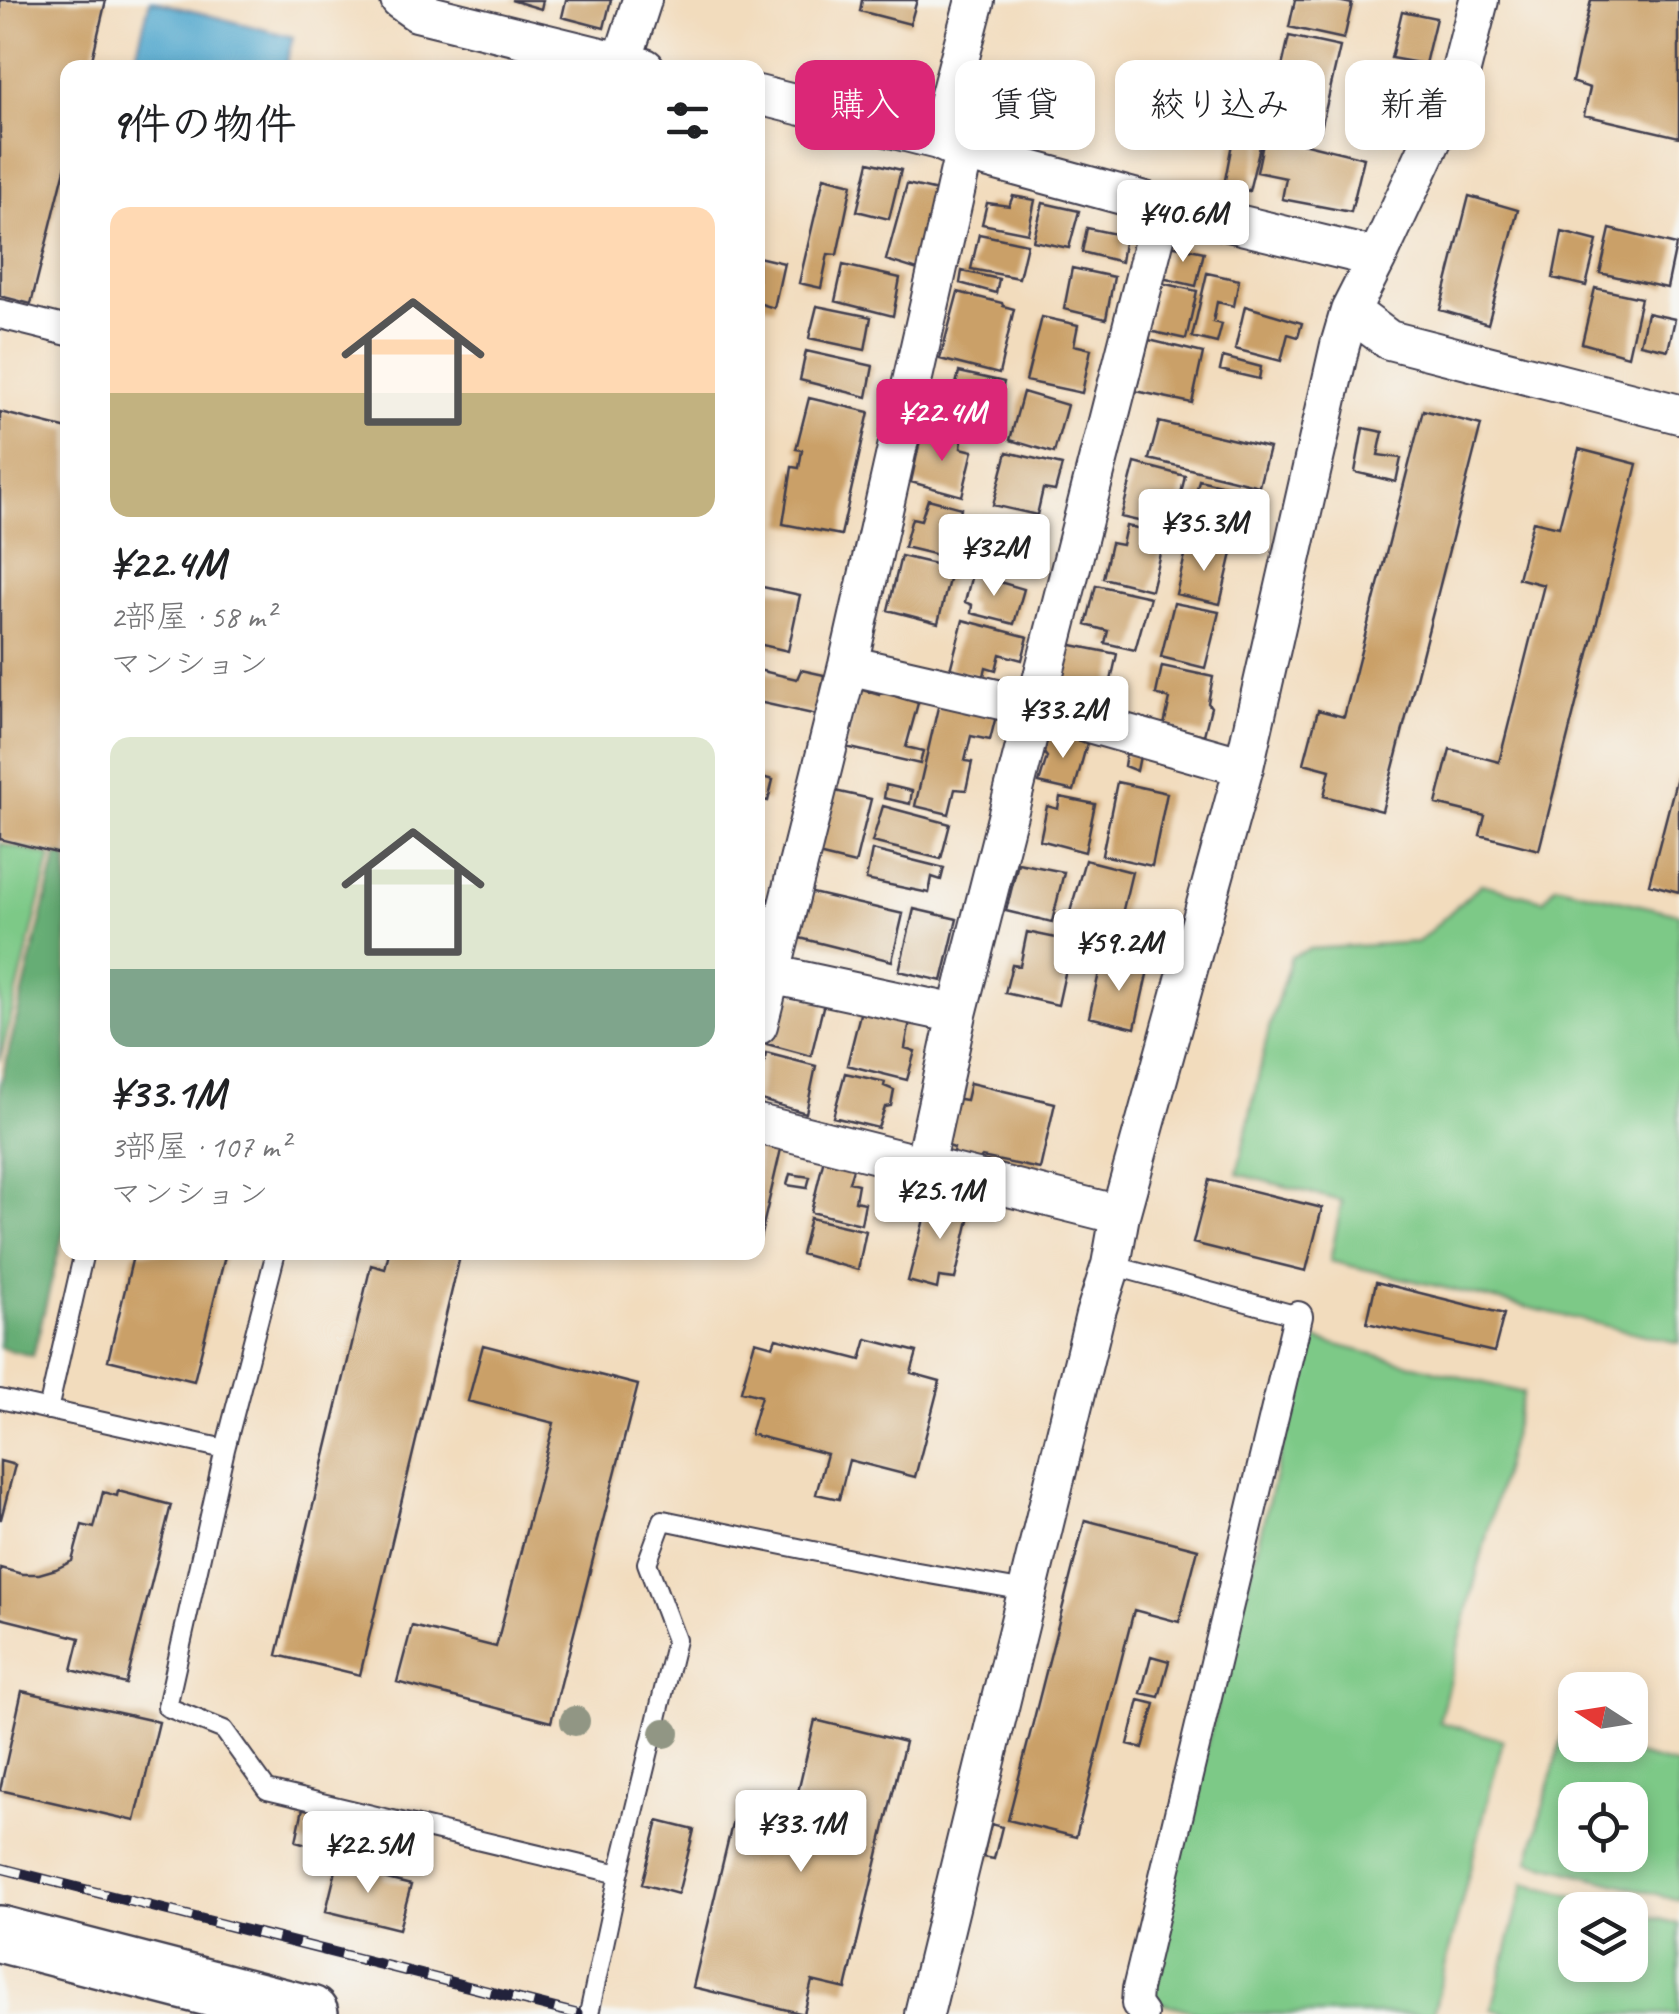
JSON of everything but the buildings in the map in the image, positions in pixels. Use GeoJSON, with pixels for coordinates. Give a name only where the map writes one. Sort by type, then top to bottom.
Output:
{"type":"FeatureCollection","features":[{"type":"Feature","properties":{"kind":"highway"},"geometry":{"type":"LineString","coordinates":[[0,1934],[310,2014]]}},
{"type":"Feature","properties":{"kind":"street"},"geometry":{"type":"LineString","coordinates":[[400,0],[416,12],[604,60]]}},
{"type":"Feature","properties":{"kind":"street"},"geometry":{"type":"LineString","coordinates":[[617,60],[642,0]]}},
{"type":"Feature","properties":{"kind":"street"},"geometry":{"type":"LineString","coordinates":[[765,995],[848,665],[951,146],[975,0]]}},
{"type":"Feature","properties":{"kind":"street"},"geometry":{"type":"LineString","coordinates":[[924,2014],[1094,1314],[1244,767],[1340,345],[1350,312],[1457,86],[1479,0]]}},
{"type":"Feature","properties":{"kind":"street"},"geometry":{"type":"LineString","coordinates":[[765,98],[1163,206],[1377,258]]}},
{"type":"Feature","properties":{"kind":"street"},"geometry":{"type":"LineString","coordinates":[[924,1166],[956,1014],[1163,206]]}},
{"type":"Feature","properties":{"kind":"street"},"geometry":{"type":"LineString","coordinates":[[1350,312],[1388,340],[1679,414]]}},
{"type":"Feature","properties":{"kind":"street"},"geometry":{"type":"LineString","coordinates":[[0,314],[60,330]]}},
{"type":"Feature","properties":{"kind":"street"},"geometry":{"type":"LineString","coordinates":[[848,665],[1036,708],[1244,767]]}},
{"type":"Feature","properties":{"kind":"street"},"geometry":{"type":"LineString","coordinates":[[770,974],[956,1014]]}},
{"type":"Feature","properties":{"kind":"street"},"geometry":{"type":"LineString","coordinates":[[765,1126],[1120,1215]]}},
{"type":"Feature","properties":{"kind":"street"},"geometry":{"type":"LineString","coordinates":[[1144,2014],[1136,2004],[1137,1989],[1298,1316]]}},
{"type":"Feature","properties":{"kind":"lane"},"geometry":{"type":"LineString","coordinates":[[48,1410],[82,1260]]}},
{"type":"Feature","properties":{"kind":"lane"},"geometry":{"type":"LineString","coordinates":[[274,1260],[225,1449],[167,1707],[224,1730],[267,1790],[619,1874]]}},
{"type":"Feature","properties":{"kind":"lane"},"geometry":{"type":"LineString","coordinates":[[1110,1264],[1298,1316]]}},
{"type":"Feature","properties":{"kind":"lane"},"geometry":{"type":"LineString","coordinates":[[0,1399],[225,1449]]}},
{"type":"Feature","properties":{"kind":"lane"},"geometry":{"type":"LineString","coordinates":[[589,2014],[676,1640],[648,1563],[663,1520],[1009,1588]]}},
{"type":"Feature","properties":{"kind":"green space"},"geometry":{"type":"Polygon","coordinates":[[[0,843],[51,856],[0,1061],[0,843]]]}},
{"type":"Feature","properties":{"kind":"green space"},"geometry":{"type":"Polygon","coordinates":[[[57,855],[60,1246],[33,1356],[0,1348],[0,1086],[57,855]]]}},
{"type":"Feature","properties":{"kind":"green space"},"geometry":{"type":"Polygon","coordinates":[[[1481,884],[1544,900],[1555,885],[1679,914],[1679,1343],[1330,1261],[1342,1201],[1237,1174],[1269,1028],[1291,957],[1309,949],[1418,942],[1481,884]]]}},
{"type":"Feature","properties":{"kind":"green space"},"geometry":{"type":"Polygon","coordinates":[[[1310,1338],[1523,1393],[1439,1722],[1503,1740],[1433,2014],[1204,2014],[1142,1998],[1310,1338]]]}},
{"type":"Feature","properties":{"kind":"green space"},"geometry":{"type":"Polygon","coordinates":[[[1558,1751],[1558,1762],[1648,1762],[1648,1758],[1679,1766],[1679,1900],[1571,1872],[1648,1872],[1648,1782],[1558,1782],[1558,1869],[1529,1861],[1558,1751]]]}},
{"type":"Feature","properties":{"kind":"green space"},"geometry":{"type":"Polygon","coordinates":[[[1524,1883],[1558,1892],[1558,1982],[1648,1982],[1648,1916],[1679,1924],[1679,2014],[1510,2014],[1492,2009],[1524,1883]]]}},
{"type":"Feature","properties":{"kind":"water"},"geometry":{"type":"Polygon","coordinates":[[[150,0],[293,37],[287,60],[135,60],[150,0]]]}},
{"type":"Feature","properties":{"kind":"railway"},"geometry":{"type":"LineString","coordinates":[[0,1868],[577,2014]]}}]}
